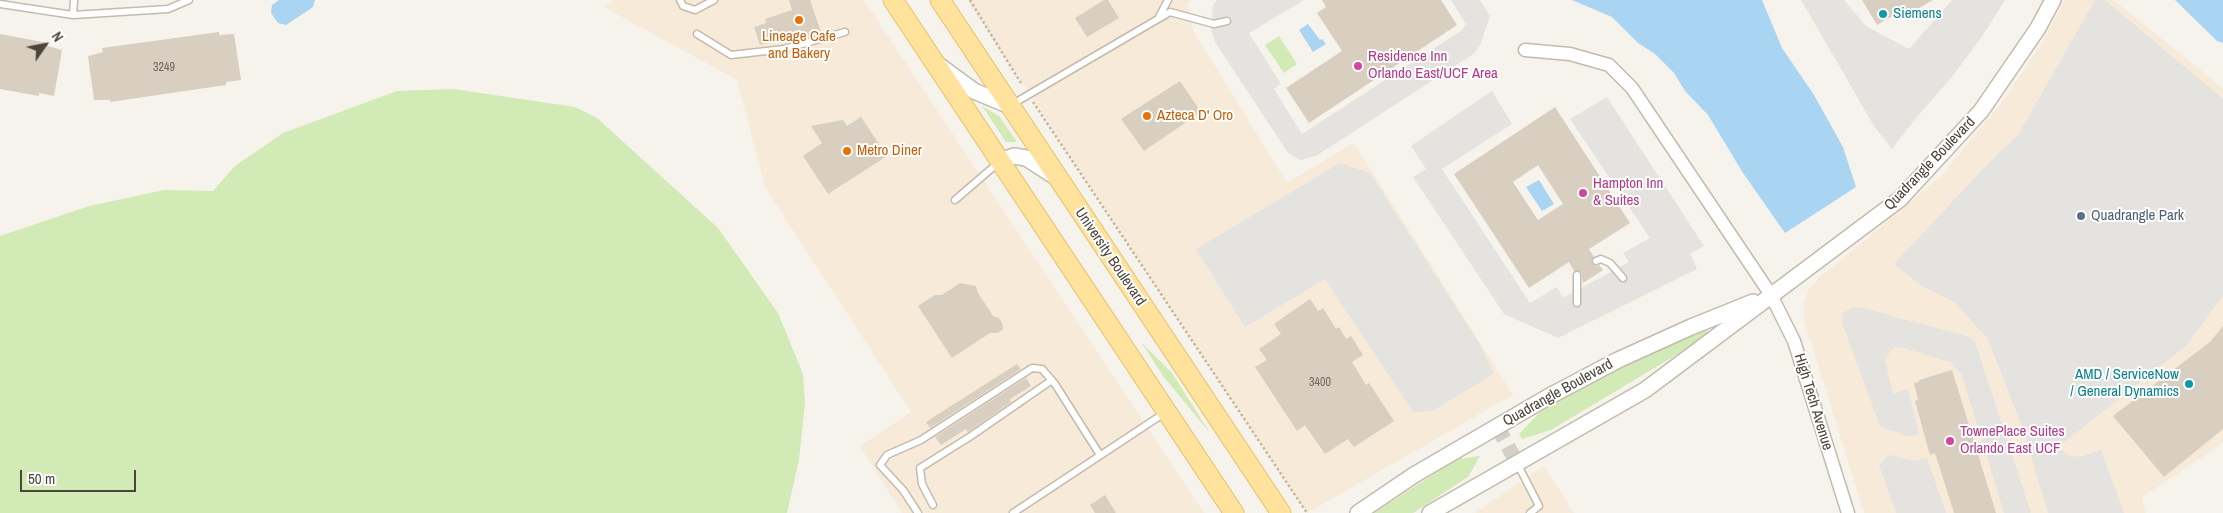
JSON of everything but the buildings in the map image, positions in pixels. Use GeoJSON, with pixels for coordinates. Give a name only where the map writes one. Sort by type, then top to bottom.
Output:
{"type":"FeatureCollection","features":[{"type":"Feature","properties":{"kind":"main road"},"geometry":{"type":"LineString","coordinates":[[893,0],[1234,513]]}},
{"type":"Feature","properties":{"kind":"main road","name":"University Boulevard"},"geometry":{"type":"LineString","coordinates":[[940,0],[1281,513]]}},
{"type":"Feature","properties":{"kind":"street","name":"Quadrangle Boulevard"},"geometry":{"type":"LineString","coordinates":[[1430,513],[1645,390],[1845,242],[1900,198],[1981,111],[2038,28],[2054,0]]}},
{"type":"Feature","properties":{"kind":"street","name":"High Tech Avenue"},"geometry":{"type":"LineString","coordinates":[[1525,50],[1570,54],[1608,65],[1632,88],[1771,295],[1794,341],[1848,513]]}},
{"type":"Feature","properties":{"kind":"street"},"geometry":{"type":"LineString","coordinates":[[934,62],[974,91],[1010,106]]}},
{"type":"Feature","properties":{"kind":"street"},"geometry":{"type":"LineString","coordinates":[[1000,161],[1014,156],[1026,158],[1058,179]]}},
{"type":"Feature","properties":{"kind":"street","name":"Quadrangle Boulevard"},"geometry":{"type":"LineString","coordinates":[[1358,513],[1414,475],[1548,397],[1618,360],[1690,327],[1771,295]]}},
{"type":"Feature","properties":{"kind":"lane"},"geometry":{"type":"LineString","coordinates":[[73,15],[74,0]]}},
{"type":"Feature","properties":{"kind":"lane"},"geometry":{"type":"LineString","coordinates":[[0,4],[73,15],[168,9],[188,0]]}},
{"type":"Feature","properties":{"kind":"lane"},"geometry":{"type":"LineString","coordinates":[[680,0],[683,6],[695,10],[714,0]]}},
{"type":"Feature","properties":{"kind":"lane"},"geometry":{"type":"LineString","coordinates":[[1159,17],[1168,0]]}},
{"type":"Feature","properties":{"kind":"lane"},"geometry":{"type":"LineString","coordinates":[[1010,106],[1170,12],[1214,24],[1227,21]]}},
{"type":"Feature","properties":{"kind":"lane"},"geometry":{"type":"LineString","coordinates":[[697,34],[731,55],[784,49],[846,32]]}},
{"type":"Feature","properties":{"kind":"lane"},"geometry":{"type":"LineString","coordinates":[[955,200],[1000,161]]}},
{"type":"Feature","properties":{"kind":"lane"},"geometry":{"type":"LineString","coordinates":[[1596,261],[1601,259],[1610,263],[1623,278]]}},
{"type":"Feature","properties":{"kind":"lane"},"geometry":{"type":"LineString","coordinates":[[1577,275],[1577,303]]}},
{"type":"Feature","properties":{"kind":"lane"},"geometry":{"type":"LineString","coordinates":[[918,513],[903,490],[880,465],[887,455],[921,440],[1032,368],[1042,369],[1052,380],[1100,456]]}},
{"type":"Feature","properties":{"kind":"lane"},"geometry":{"type":"LineString","coordinates":[[933,505],[922,484],[920,468],[1052,380]]}},
{"type":"Feature","properties":{"kind":"lane"},"geometry":{"type":"LineString","coordinates":[[1013,513],[1166,411]]}},
{"type":"Feature","properties":{"kind":"lane"},"geometry":{"type":"LineString","coordinates":[[1518,462],[1539,506],[1530,513]]}},
{"type":"Feature","properties":{"kind":"path"},"geometry":{"type":"LineString","coordinates":[[970,0],[1028,95],[1307,513]]}},
{"type":"Feature","properties":{"kind":"shaded area"},"geometry":{"type":"Polygon","coordinates":[[[614,0],[864,0],[1204,513],[902,513],[860,446],[911,412],[765,187],[737,80],[604,7],[614,0]]]}},
{"type":"Feature","properties":{"kind":"shaded area"},"geometry":{"type":"Polygon","coordinates":[[[967,0],[1192,0],[1188,3],[1193,30],[1287,183],[1354,143],[1513,395],[1307,513],[967,0]]]}},
{"type":"Feature","properties":{"kind":"shaded area"},"geometry":{"type":"Polygon","coordinates":[[[1217,0],[1304,0],[1249,33],[1281,84],[1274,89],[1302,134],[1462,30],[1466,24],[1451,0],[1480,0],[1490,16],[1481,43],[1475,53],[1316,156],[1300,160],[1288,153],[1215,42],[1211,29],[1213,5],[1217,0]]]}},
{"type":"Feature","properties":{"kind":"shaded area"},"geometry":{"type":"Polygon","coordinates":[[[1801,0],[1844,0],[1866,26],[1909,49],[1952,0],[2005,0],[1983,35],[1952,77],[1892,149],[1874,126],[1801,0]]]}},
{"type":"Feature","properties":{"kind":"shaded area"},"geometry":{"type":"Polygon","coordinates":[[[2065,0],[2113,0],[2223,88],[2223,443],[2142,497],[2146,513],[1864,513],[1804,320],[1804,301],[1809,289],[1817,280],[1941,176],[2000,105],[2039,48],[2065,0]]]}},
{"type":"Feature","properties":{"kind":"shaded area","name":"Quadrangle Park"},"geometry":{"type":"Polygon","coordinates":[[[2095,0],[2105,0],[2223,99],[2223,295],[2187,345],[2058,447],[2068,455],[2080,457],[2101,450],[2124,513],[2048,513],[2024,432],[1988,339],[1954,302],[1922,286],[1894,264],[1984,168],[2018,135],[2095,0]]]}},
{"type":"Feature","properties":{"kind":"shaded area"},"geometry":{"type":"Polygon","coordinates":[[[1492,91],[1512,124],[1442,169],[1530,303],[1557,287],[1563,298],[1629,262],[1623,253],[1650,238],[1570,119],[1607,97],[1704,246],[1690,254],[1697,269],[1558,338],[1504,314],[1413,177],[1426,169],[1411,146],[1492,91]]]}},
{"type":"Feature","properties":{"kind":"shaded area"},"geometry":{"type":"Polygon","coordinates":[[[1340,163],[1370,173],[1479,343],[1494,374],[1432,411],[1413,412],[1325,279],[1245,327],[1196,249],[1340,163]]]}},
{"type":"Feature","properties":{"kind":"shaded area"},"geometry":{"type":"Polygon","coordinates":[[[1852,307],[1859,307],[1970,337],[1975,342],[2031,513],[2004,513],[1962,375],[1950,362],[1900,347],[1895,347],[1891,350],[1885,360],[1893,394],[1908,389],[1919,434],[1908,437],[1880,426],[1842,323],[1842,314],[1852,307]]]}},
{"type":"Feature","properties":{"kind":"shaded area"},"geometry":{"type":"Polygon","coordinates":[[[1889,455],[1916,461],[1927,458],[1946,513],[1896,513],[1879,465],[1889,455]]]}},
{"type":"Feature","properties":{"kind":"shaded area"},"geometry":{"type":"Polygon","coordinates":[[[1544,466],[1574,513],[1475,513],[1544,466]]]}},
{"type":"Feature","properties":{"kind":"green space"},"geometry":{"type":"Polygon","coordinates":[[[1279,36],[1297,64],[1284,73],[1265,45],[1279,36]]]}},
{"type":"Feature","properties":{"kind":"green space"},"geometry":{"type":"Polygon","coordinates":[[[453,89],[575,107],[597,118],[718,228],[778,313],[803,374],[805,403],[799,460],[787,513],[0,513],[0,236],[89,206],[164,190],[213,191],[235,166],[283,133],[397,91],[453,89]]]}},
{"type":"Feature","properties":{"kind":"green space"},"geometry":{"type":"Polygon","coordinates":[[[982,106],[999,116],[1017,142],[1006,142],[982,106]]]}},
{"type":"Feature","properties":{"kind":"green space"},"geometry":{"type":"Polygon","coordinates":[[[1703,327],[1707,330],[1706,337],[1551,430],[1522,439],[1519,434],[1543,409],[1627,363],[1703,327]]]}},
{"type":"Feature","properties":{"kind":"green space"},"geometry":{"type":"Polygon","coordinates":[[[1142,343],[1172,373],[1210,433],[1163,376],[1142,343]]]}},
{"type":"Feature","properties":{"kind":"green space"},"geometry":{"type":"Polygon","coordinates":[[[1480,456],[1468,477],[1413,513],[1374,513],[1457,459],[1480,456]]]}},
{"type":"Feature","properties":{"kind":"water"},"geometry":{"type":"Polygon","coordinates":[[[279,0],[315,0],[313,7],[286,25],[278,23],[271,13],[272,5],[279,0]]]}},
{"type":"Feature","properties":{"kind":"water"},"geometry":{"type":"Polygon","coordinates":[[[1572,0],[1762,0],[1782,48],[1814,95],[1843,147],[1856,187],[1785,233],[1743,173],[1708,115],[1685,91],[1674,73],[1655,54],[1638,43],[1612,17],[1572,0]]]}},
{"type":"Feature","properties":{"kind":"water"},"geometry":{"type":"Polygon","coordinates":[[[2175,0],[2223,0],[2223,43],[2217,41],[2175,0]]]}},
{"type":"Feature","properties":{"kind":"water"},"geometry":{"type":"Polygon","coordinates":[[[1308,24],[1320,40],[1322,39],[1326,44],[1313,52],[1299,30],[1308,24]]]}},
{"type":"Feature","properties":{"kind":"water"},"geometry":{"type":"Polygon","coordinates":[[[1539,180],[1554,204],[1542,211],[1526,187],[1539,180]]]}},
{"type":"Feature","properties":{"kind":"tunnel"},"geometry":{"type":"LineString","coordinates":[[1497,426],[1517,463]]}},
{"type":"Feature","properties":{"kind":"place","name":"Siemens"},"geometry":{"type":"Point","coordinates":[1883,14]}},
{"type":"Feature","properties":{"kind":"place","name":"Lineage Cafe and Bakery"},"geometry":{"type":"Point","coordinates":[799,20]}},
{"type":"Feature","properties":{"kind":"place","name":"Residence Inn Orlando East/UCF Area"},"geometry":{"type":"Point","coordinates":[1358,66]}},
{"type":"Feature","properties":{"kind":"place","name":"Azteca D' Oro"},"geometry":{"type":"Point","coordinates":[1147,116]}},
{"type":"Feature","properties":{"kind":"place","name":"Metro Diner"},"geometry":{"type":"Point","coordinates":[847,151]}},
{"type":"Feature","properties":{"kind":"place","name":"Hampton Inn & Suites"},"geometry":{"type":"Point","coordinates":[1583,193]}},
{"type":"Feature","properties":{"kind":"place","name":"Quadrangle Park"},"geometry":{"type":"Point","coordinates":[2081,216]}},
{"type":"Feature","properties":{"kind":"place","name":"AMD / ServiceNow / General Dynamics"},"geometry":{"type":"Point","coordinates":[2189,384]}},
{"type":"Feature","properties":{"kind":"place","name":"TownePlace Suites Orlando East UCF"},"geometry":{"type":"Point","coordinates":[1950,441]}}]}
